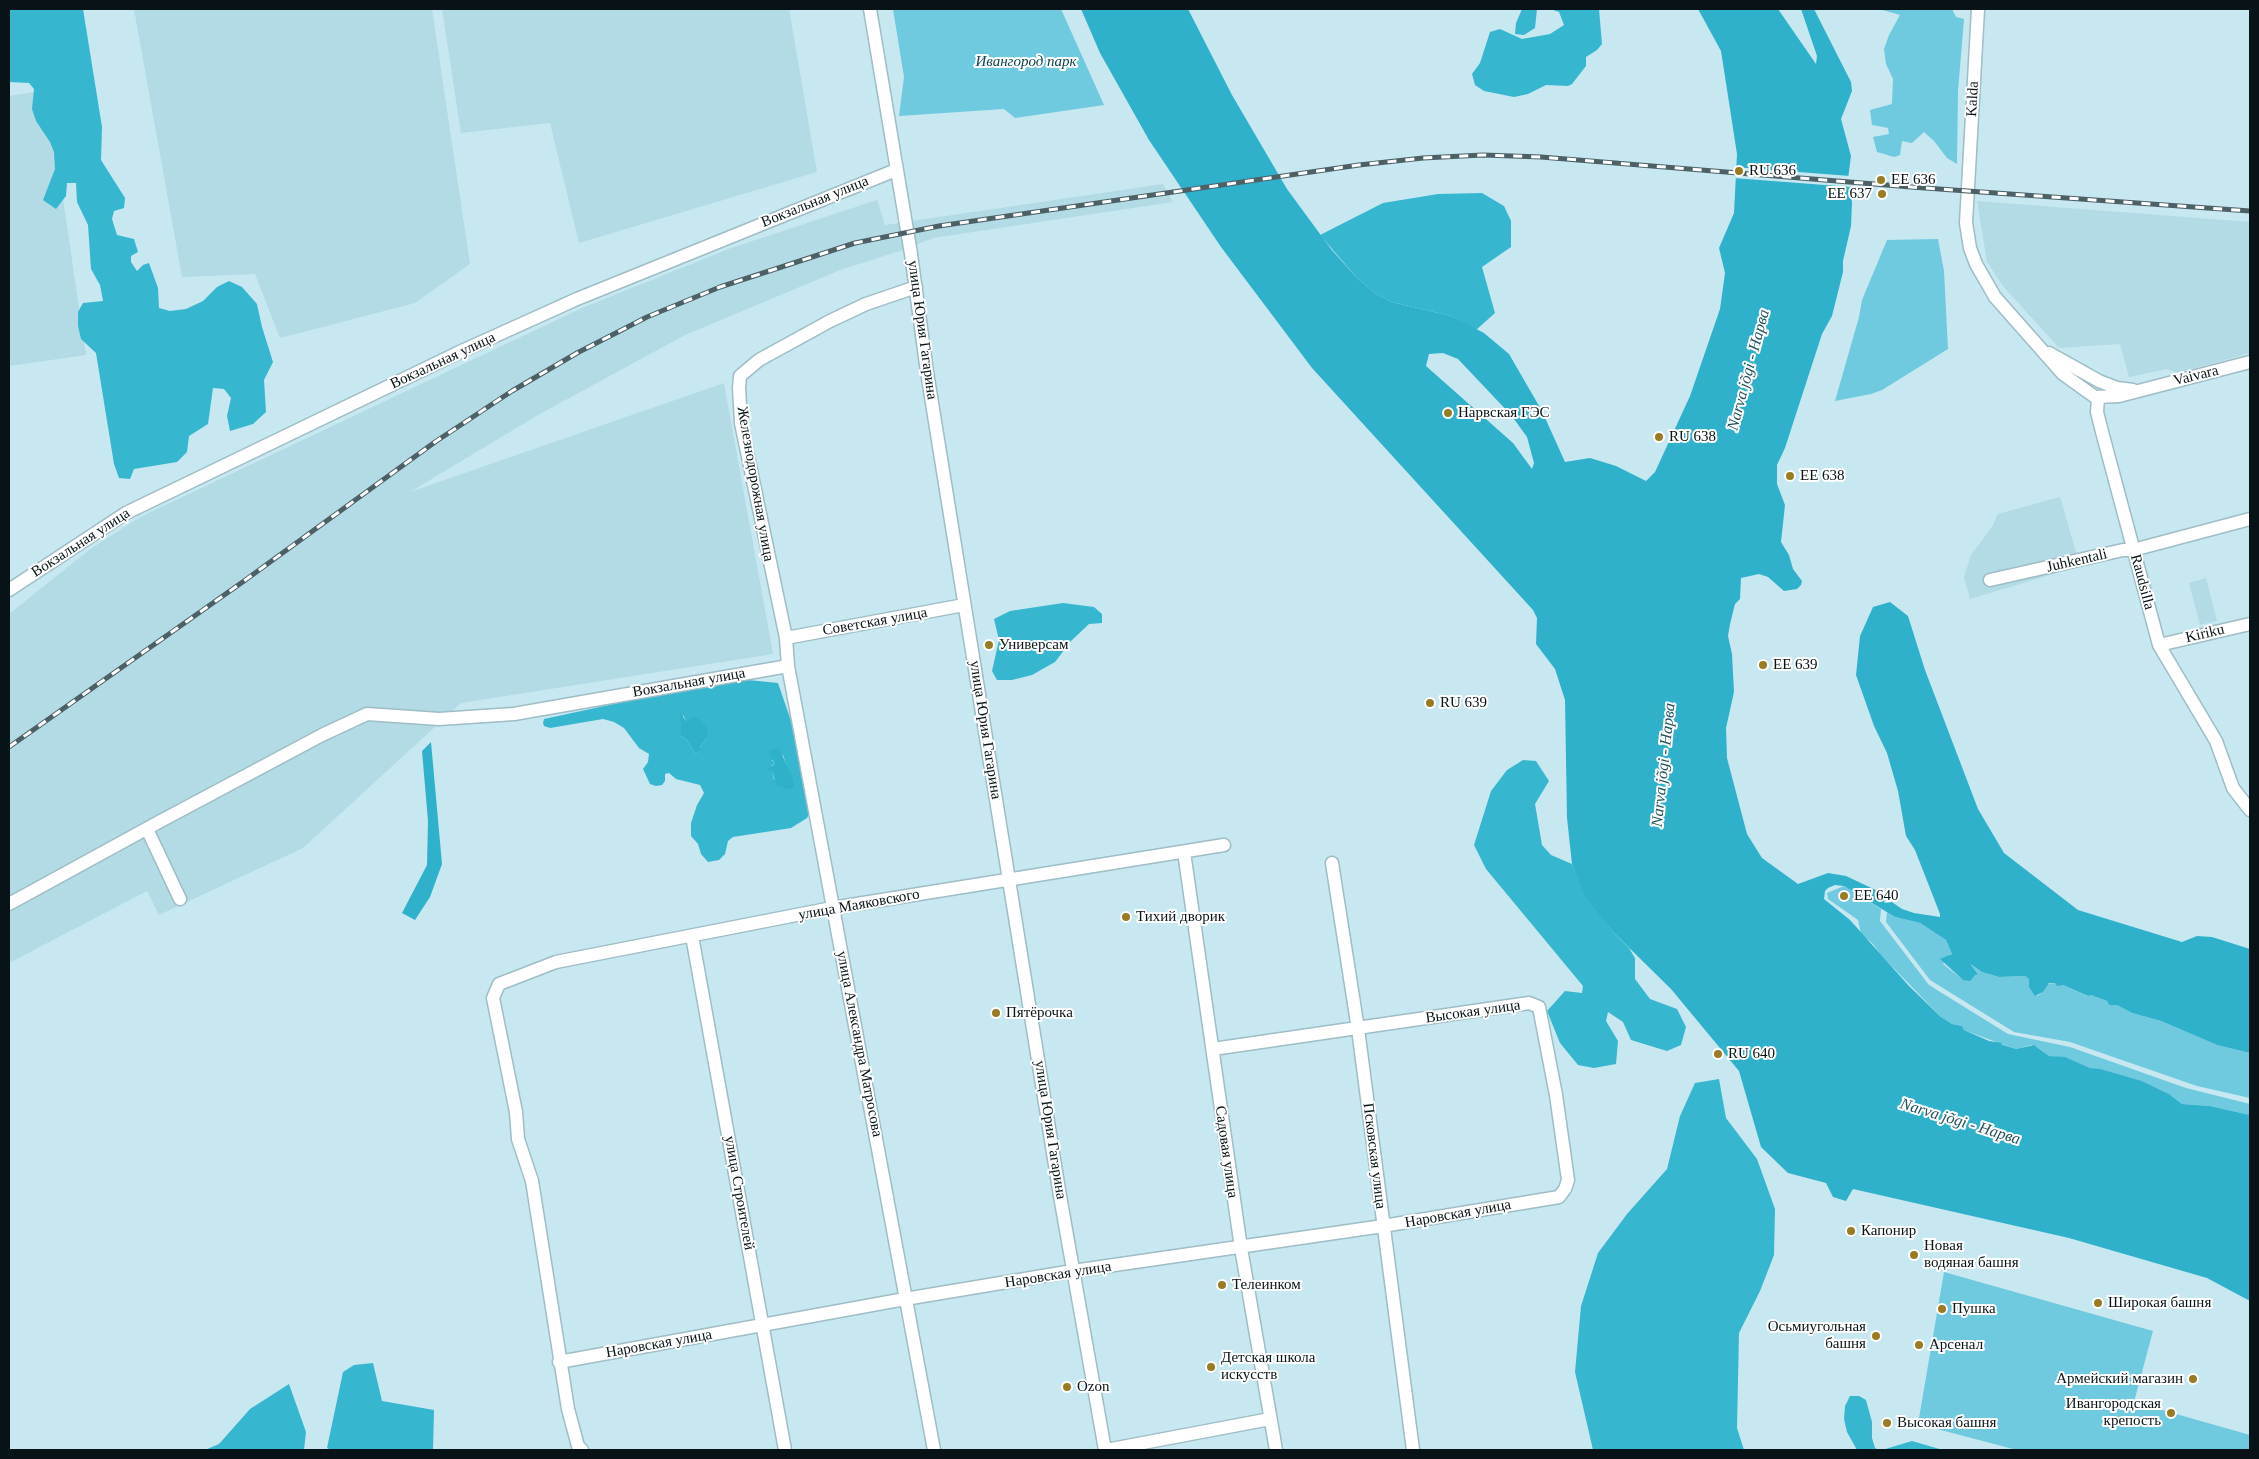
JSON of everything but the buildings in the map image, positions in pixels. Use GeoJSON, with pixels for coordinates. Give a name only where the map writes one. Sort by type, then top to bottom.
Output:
{"type":"FeatureCollection","features":[{"type":"Feature","properties":{"kind":"street","name":"улица Юрия Гагарина"},"geometry":{"type":"LineString","coordinates":[[870,9],[916,287],[927,372],[964,605],[1073,1271],[1106,1450]]}},
{"type":"Feature","properties":{"kind":"street","name":"Kalda"},"geometry":{"type":"LineString","coordinates":[[1978,9],[1967,236],[1976,264],[1994,296],[2021,329],[2041,347]]}},
{"type":"Feature","properties":{"kind":"street","name":"Вокзальная улица"},"geometry":{"type":"LineString","coordinates":[[9,590],[126,513],[464,350],[577,299],[896,170]]}},
{"type":"Feature","properties":{"kind":"street","name":"Железнодорожная улица"},"geometry":{"type":"LineString","coordinates":[[786,638],[741,423],[740,376],[759,360],[830,321],[866,304],[916,287]]}},
{"type":"Feature","properties":{"kind":"street","name":"Vaivara"},"geometry":{"type":"LineString","coordinates":[[2041,347],[2101,382],[2126,390],[2142,390]]}},
{"type":"Feature","properties":{"kind":"street"},"geometry":{"type":"LineString","coordinates":[[2041,347],[2063,374],[2097,397]]}},
{"type":"Feature","properties":{"kind":"street","name":"Vaivara"},"geometry":{"type":"LineString","coordinates":[[2097,397],[2119,396],[2250,362]]}},
{"type":"Feature","properties":{"kind":"street"},"geometry":{"type":"LineString","coordinates":[[2097,397],[2090,391],[2090,386],[2094,382],[2101,382]]}},
{"type":"Feature","properties":{"kind":"street","name":"Raudsilla"},"geometry":{"type":"LineString","coordinates":[[2097,397],[2097,412],[2159,645],[2221,754],[2233,788],[2250,810]]}},
{"type":"Feature","properties":{"kind":"street","name":"Juhkentali"},"geometry":{"type":"LineString","coordinates":[[1990,580],[2123,550],[2133,550],[2250,519]]}},
{"type":"Feature","properties":{"kind":"street","name":"Советская улица"},"geometry":{"type":"LineString","coordinates":[[786,638],[964,605]]}},
{"type":"Feature","properties":{"kind":"street","name":"Kiriku"},"geometry":{"type":"LineString","coordinates":[[2159,645],[2250,624]]}},
{"type":"Feature","properties":{"kind":"street","name":"улица Александра Матросова"},"geometry":{"type":"LineString","coordinates":[[786,638],[788,666],[832,908],[887,1190],[905,1300],[934,1450]]}},
{"type":"Feature","properties":{"kind":"street","name":"Вокзальная улица"},"geometry":{"type":"LineString","coordinates":[[9,904],[322,735],[367,714],[439,719],[514,714],[788,666]]}},
{"type":"Feature","properties":{"kind":"street"},"geometry":{"type":"LineString","coordinates":[[148,829],[180,899]]}},
{"type":"Feature","properties":{"kind":"street","name":"улица Маяковского"},"geometry":{"type":"LineString","coordinates":[[559,1362],[532,1181],[518,1139],[516,1112],[493,998],[499,984],[556,962],[832,908],[1224,846]]}},
{"type":"Feature","properties":{"kind":"street","name":"Садовая улица"},"geometry":{"type":"LineString","coordinates":[[1184,852],[1241,1248],[1276,1450]]}},
{"type":"Feature","properties":{"kind":"street","name":"Псковская улица"},"geometry":{"type":"LineString","coordinates":[[1332,863],[1358,1029],[1413,1450]]}},
{"type":"Feature","properties":{"kind":"street","name":"улица Строителей"},"geometry":{"type":"LineString","coordinates":[[692,936],[764,1325],[785,1450]]}},
{"type":"Feature","properties":{"kind":"street","name":"Высокая улица"},"geometry":{"type":"LineString","coordinates":[[1213,1049],[1530,1003],[1539,1007],[1556,1095],[1568,1180],[1566,1189],[1559,1196]]}},
{"type":"Feature","properties":{"kind":"street","name":"Наровская улица"},"geometry":{"type":"LineString","coordinates":[[559,1362],[1073,1271],[1384,1226],[1559,1196]]}},
{"type":"Feature","properties":{"kind":"street"},"geometry":{"type":"LineString","coordinates":[[559,1362],[568,1409],[578,1446],[582,1450]]}},
{"type":"Feature","properties":{"kind":"street"},"geometry":{"type":"LineString","coordinates":[[1106,1450],[1270,1419]]}},
{"type":"Feature","properties":{"kind":"shaded area"},"geometry":{"type":"Polygon","coordinates":[[[9,9],[83,9],[102,127],[101,160],[125,198],[124,208],[114,211],[112,219],[117,235],[134,239],[138,252],[131,256],[131,262],[137,271],[143,265],[149,263],[158,288],[159,308],[170,311],[186,309],[203,301],[217,287],[229,281],[242,287],[257,304],[273,362],[264,380],[266,412],[253,424],[230,431],[227,416],[231,398],[224,389],[213,388],[208,424],[189,436],[187,452],[177,462],[134,469],[130,479],[119,478],[114,464],[96,353],[81,339],[78,326],[78,312],[83,303],[103,301],[100,285],[91,269],[88,225],[77,202],[76,183],[67,183],[66,196],[56,209],[43,200],[55,169],[54,152],[50,142],[36,121],[32,109],[34,89],[29,83],[9,82],[9,9]]]}},
{"type":"Feature","properties":{"kind":"shaded area"},"geometry":{"type":"Polygon","coordinates":[[[134,9],[432,9],[470,264],[415,303],[280,338],[255,274],[182,277],[134,9]]]}},
{"type":"Feature","properties":{"kind":"shaded area"},"geometry":{"type":"Polygon","coordinates":[[[442,9],[789,9],[817,172],[579,243],[550,123],[461,133],[442,9]]]}},
{"type":"Feature","properties":{"kind":"shaded area"},"geometry":{"type":"Polygon","coordinates":[[[1522,9],[1537,9],[1535,28],[1524,35],[1515,34],[1516,23],[1522,9]]]}},
{"type":"Feature","properties":{"kind":"shaded area"},"geometry":{"type":"Polygon","coordinates":[[[1550,9],[1599,9],[1602,44],[1597,50],[1586,57],[1586,66],[1572,84],[1568,86],[1546,85],[1528,94],[1514,97],[1484,91],[1475,85],[1472,74],[1480,63],[1490,32],[1500,29],[1522,39],[1550,34],[1564,25],[1559,12],[1550,9]]]}},
{"type":"Feature","properties":{"kind":"shaded area"},"geometry":{"type":"Polygon","coordinates":[[[47,90],[86,355],[9,366],[9,96],[47,90]]]}},
{"type":"Feature","properties":{"kind":"shaded area"},"geometry":{"type":"Polygon","coordinates":[[[1163,184],[1173,202],[933,238],[903,250],[840,270],[683,336],[538,415],[410,492],[724,383],[773,654],[461,703],[303,848],[159,915],[147,891],[9,963],[9,614],[89,550],[140,517],[582,308],[731,248],[877,200],[885,225],[1163,184]]]}},
{"type":"Feature","properties":{"kind":"shaded area"},"geometry":{"type":"Polygon","coordinates":[[[1482,193],[1504,206],[1511,221],[1511,247],[1482,267],[1495,313],[1476,330],[1451,316],[1392,302],[1376,294],[1357,278],[1320,235],[1383,203],[1438,194],[1482,193]]]}},
{"type":"Feature","properties":{"kind":"shaded area"},"geometry":{"type":"Polygon","coordinates":[[[1977,201],[2250,222],[2250,353],[2177,373],[2167,369],[2129,377],[2120,344],[2059,348],[2002,285],[1987,262],[1977,201]]]}},
{"type":"Feature","properties":{"kind":"shaded area"},"geometry":{"type":"Polygon","coordinates":[[[2060,497],[2080,566],[1970,599],[1964,577],[1971,555],[1992,527],[1998,514],[2060,497]]]}},
{"type":"Feature","properties":{"kind":"shaded area"},"geometry":{"type":"Polygon","coordinates":[[[2206,578],[2217,621],[2200,625],[2189,583],[2206,578]]]}},
{"type":"Feature","properties":{"kind":"shaded area"},"geometry":{"type":"Polygon","coordinates":[[[1063,603],[1094,607],[1102,614],[1102,623],[1089,624],[1071,641],[1055,662],[1032,675],[1012,680],[997,680],[992,671],[999,640],[994,619],[1010,611],[1063,603]]]}},
{"type":"Feature","properties":{"kind":"shaded area"},"geometry":{"type":"Polygon","coordinates":[[[748,680],[778,683],[790,718],[801,761],[809,814],[807,818],[791,828],[733,837],[728,841],[725,854],[719,860],[708,862],[691,836],[691,823],[697,805],[704,793],[700,785],[676,779],[669,773],[665,774],[665,781],[662,785],[650,784],[643,769],[648,762],[649,754],[639,748],[624,728],[614,722],[603,719],[550,728],[544,726],[543,723],[544,719],[623,702],[748,680]],[[683,715],[681,736],[687,740],[695,754],[700,751],[700,747],[707,738],[686,721],[683,715]],[[783,755],[772,760],[775,764],[771,766],[774,779],[795,783],[789,772],[783,755]]]}},
{"type":"Feature","properties":{"kind":"shaded area"},"geometry":{"type":"Polygon","coordinates":[[[1523,760],[1536,761],[1549,781],[1535,804],[1542,845],[1551,855],[1572,864],[1583,891],[1635,958],[1635,979],[1650,999],[1677,1009],[1686,1027],[1681,1045],[1667,1051],[1631,1040],[1623,1022],[1608,1012],[1606,1021],[1618,1041],[1616,1064],[1594,1068],[1578,1065],[1560,1043],[1547,1011],[1565,991],[1582,993],[1583,986],[1486,869],[1474,845],[1491,791],[1507,770],[1523,760]]]}},
{"type":"Feature","properties":{"kind":"shaded area"},"geometry":{"type":"Polygon","coordinates":[[[1719,1079],[1726,1118],[1757,1159],[1775,1209],[1774,1255],[1760,1291],[1739,1333],[1737,1428],[1744,1450],[1593,1450],[1575,1372],[1581,1306],[1598,1253],[1627,1214],[1667,1169],[1680,1116],[1695,1083],[1719,1079]]]}},
{"type":"Feature","properties":{"kind":"shaded area"},"geometry":{"type":"Polygon","coordinates":[[[373,1363],[382,1401],[434,1410],[433,1450],[331,1450],[327,1448],[343,1372],[354,1365],[373,1363]]]}},
{"type":"Feature","properties":{"kind":"shaded area"},"geometry":{"type":"Polygon","coordinates":[[[289,1384],[306,1432],[304,1450],[205,1450],[219,1444],[250,1409],[289,1384]]]}},
{"type":"Feature","properties":{"kind":"shaded area"},"geometry":{"type":"Polygon","coordinates":[[[1850,1396],[1859,1396],[1866,1400],[1872,1422],[1872,1438],[1875,1448],[1879,1450],[1857,1450],[1847,1432],[1844,1419],[1845,1406],[1850,1396]]]}},
{"type":"Feature","properties":{"kind":"shaded area"},"geometry":{"type":"Polygon","coordinates":[[[1912,1441],[1943,1450],[1882,1450],[1912,1441]]]}},
{"type":"Feature","properties":{"kind":"green space","name":"Ивангород парк"},"geometry":{"type":"Polygon","coordinates":[[[893,9],[1061,9],[1104,105],[1015,118],[1004,109],[899,116],[904,77],[893,9]]]}},
{"type":"Feature","properties":{"kind":"green space"},"geometry":{"type":"Polygon","coordinates":[[[1879,9],[1952,9],[1956,17],[1964,19],[1958,91],[1957,164],[1947,158],[1934,141],[1924,132],[1912,143],[1902,141],[1900,155],[1894,157],[1877,152],[1873,137],[1889,134],[1888,128],[1872,125],[1870,110],[1892,104],[1893,79],[1886,64],[1884,49],[1900,15],[1879,9]]]}},
{"type":"Feature","properties":{"kind":"green space"},"geometry":{"type":"Polygon","coordinates":[[[1938,239],[1944,271],[1948,349],[1882,390],[1835,401],[1862,300],[1887,240],[1938,239]]]}},
{"type":"Feature","properties":{"kind":"green space"},"geometry":{"type":"Polygon","coordinates":[[[1844,886],[1881,909],[1880,921],[1929,985],[2008,1034],[2070,1047],[2186,1088],[2250,1104],[2250,1115],[2210,1106],[2182,1104],[2169,1094],[2142,1081],[2090,1068],[2066,1058],[2049,1056],[2031,1045],[2016,1049],[1964,1030],[1962,1026],[1952,1024],[1941,1017],[1881,955],[1873,944],[1861,934],[1858,920],[1828,899],[1827,893],[1844,886]]]}},
{"type":"Feature","properties":{"kind":"green space"},"geometry":{"type":"Polygon","coordinates":[[[1887,912],[1895,917],[1920,923],[1946,940],[1952,954],[1949,955],[1943,964],[1963,980],[1978,973],[1969,964],[1982,972],[1999,977],[2025,976],[2029,979],[2029,987],[2037,996],[2043,992],[2047,984],[2063,985],[2087,996],[2091,995],[2107,1001],[2109,1005],[2117,1005],[2132,1013],[2161,1021],[2217,1045],[2250,1053],[2250,1098],[2197,1086],[2070,1042],[2014,1032],[1930,980],[1886,922],[1887,912]]]}},
{"type":"Feature","properties":{"kind":"green space"},"geometry":{"type":"Polygon","coordinates":[[[1944,1272],[2153,1331],[2134,1402],[2250,1435],[2250,1450],[2017,1450],[1918,1424],[1944,1272]]]}},
{"type":"Feature","properties":{"kind":"water","name":"Narva jõgi - Нарва"},"geometry":{"type":"Polygon","coordinates":[[[1081,9],[1188,9],[1232,95],[1287,189],[1331,249],[1357,278],[1376,294],[1392,302],[1451,316],[1484,333],[1509,354],[1542,411],[1565,462],[1590,458],[1616,466],[1646,481],[1655,472],[1690,396],[1720,309],[1725,273],[1719,248],[1734,213],[1737,154],[1721,51],[1698,9],[1778,9],[1816,64],[1817,56],[1801,9],[1814,9],[1851,82],[1852,91],[1841,119],[1851,156],[1848,179],[1852,202],[1851,226],[1843,261],[1843,272],[1832,316],[1822,334],[1785,448],[1777,465],[1777,484],[1785,505],[1781,542],[1789,555],[1793,569],[1802,581],[1801,585],[1797,589],[1784,591],[1768,577],[1759,574],[1741,578],[1740,599],[1735,604],[1730,624],[1728,636],[1732,654],[1734,692],[1726,728],[1727,758],[1747,834],[1762,858],[1798,884],[1828,873],[1846,876],[1880,892],[1885,903],[1892,902],[1902,909],[1914,913],[1940,917],[1915,850],[1906,836],[1898,791],[1887,753],[1874,726],[1856,675],[1860,636],[1873,607],[1890,602],[1908,616],[1925,670],[1978,809],[2004,853],[2078,910],[2182,942],[2197,936],[2212,937],[2250,949],[2250,1053],[2217,1045],[2161,1021],[2132,1013],[2117,1005],[2109,1005],[2107,1001],[2091,995],[2088,996],[2063,985],[2057,986],[2055,983],[2049,983],[2043,992],[2035,996],[2029,987],[2029,979],[2025,976],[1999,977],[1982,972],[1970,964],[1978,974],[1970,981],[1963,980],[1940,959],[1952,954],[1946,940],[1920,923],[1895,917],[1844,886],[1835,885],[1828,888],[1825,891],[1824,899],[1850,920],[1909,986],[1941,1017],[1952,1024],[1962,1026],[1964,1030],[1989,1041],[2002,1043],[2016,1049],[2034,1045],[2049,1056],[2065,1057],[2090,1068],[2142,1081],[2169,1094],[2182,1104],[2210,1106],[2250,1115],[2250,1301],[2207,1278],[2069,1238],[1853,1189],[1846,1201],[1833,1197],[1826,1183],[1788,1173],[1761,1147],[1739,1071],[1671,989],[1613,932],[1584,895],[1572,864],[1567,818],[1565,700],[1555,669],[1536,644],[1537,618],[1533,610],[1312,368],[1221,247],[1149,140],[1100,53],[1081,9]],[[1443,353],[1429,354],[1426,366],[1513,443],[1532,469],[1534,463],[1527,437],[1511,415],[1458,359],[1443,353]]]}},
{"type":"Feature","properties":{"kind":"water"},"geometry":{"type":"Polygon","coordinates":[[[679,711],[686,721],[695,717],[702,721],[708,731],[707,738],[700,747],[700,751],[695,754],[687,740],[681,736],[679,711]]]}},
{"type":"Feature","properties":{"kind":"water"},"geometry":{"type":"Polygon","coordinates":[[[431,742],[442,864],[430,897],[415,920],[402,913],[427,865],[428,821],[422,751],[431,742]]]}},
{"type":"Feature","properties":{"kind":"water"},"geometry":{"type":"Polygon","coordinates":[[[779,748],[795,783],[793,788],[786,789],[777,786],[772,771],[767,769],[775,764],[769,754],[771,750],[779,748]]]}},
{"type":"Feature","properties":{"kind":"pier"},"geometry":{"type":"Polygon","coordinates":[[[1734,167],[1850,176],[1851,187],[1733,178],[1734,167]]]}},
{"type":"Feature","properties":{"kind":"railway"},"geometry":{"type":"LineString","coordinates":[[9,747],[244,581],[435,442],[512,391],[577,353],[647,317],[720,287],[855,243],[939,226],[1359,165],[1423,158],[1483,155],[1541,157],[1911,187],[2250,211]]}},
{"type":"Feature","properties":{"kind":"place","name":"RU 636"},"geometry":{"type":"Point","coordinates":[1739,171]}},
{"type":"Feature","properties":{"kind":"place","name":"EE 636"},"geometry":{"type":"Point","coordinates":[1881,180]}},
{"type":"Feature","properties":{"kind":"place","name":"EE 637"},"geometry":{"type":"Point","coordinates":[1882,194]}},
{"type":"Feature","properties":{"kind":"place","name":"Нарвская ГЭС"},"geometry":{"type":"Point","coordinates":[1448,413]}},
{"type":"Feature","properties":{"kind":"place","name":"RU 638"},"geometry":{"type":"Point","coordinates":[1659,437]}},
{"type":"Feature","properties":{"kind":"place","name":"EE 638"},"geometry":{"type":"Point","coordinates":[1790,476]}},
{"type":"Feature","properties":{"kind":"place","name":"Универсам"},"geometry":{"type":"Point","coordinates":[989,645]}},
{"type":"Feature","properties":{"kind":"place","name":"EE 639"},"geometry":{"type":"Point","coordinates":[1763,665]}},
{"type":"Feature","properties":{"kind":"place","name":"RU 639"},"geometry":{"type":"Point","coordinates":[1430,703]}},
{"type":"Feature","properties":{"kind":"place","name":"EE 640"},"geometry":{"type":"Point","coordinates":[1844,896]}},
{"type":"Feature","properties":{"kind":"place","name":"Тихий дворик"},"geometry":{"type":"Point","coordinates":[1126,917]}},
{"type":"Feature","properties":{"kind":"place","name":"Пятёрочка"},"geometry":{"type":"Point","coordinates":[996,1013]}},
{"type":"Feature","properties":{"kind":"place","name":"RU 640"},"geometry":{"type":"Point","coordinates":[1718,1054]}},
{"type":"Feature","properties":{"kind":"place","name":"Капонир"},"geometry":{"type":"Point","coordinates":[1851,1231]}},
{"type":"Feature","properties":{"kind":"place","name":"Новая водяная башня"},"geometry":{"type":"Point","coordinates":[1914,1255]}},
{"type":"Feature","properties":{"kind":"place","name":"Телеинком"},"geometry":{"type":"Point","coordinates":[1222,1285]}},
{"type":"Feature","properties":{"kind":"place","name":"Широкая башня"},"geometry":{"type":"Point","coordinates":[2098,1303]}},
{"type":"Feature","properties":{"kind":"place","name":"Пушка"},"geometry":{"type":"Point","coordinates":[1942,1309]}},
{"type":"Feature","properties":{"kind":"place","name":"Осьмиугольная башня"},"geometry":{"type":"Point","coordinates":[1876,1336]}},
{"type":"Feature","properties":{"kind":"place","name":"Арсенал"},"geometry":{"type":"Point","coordinates":[1919,1345]}},
{"type":"Feature","properties":{"kind":"place","name":"Детская школа искусств"},"geometry":{"type":"Point","coordinates":[1211,1367]}},
{"type":"Feature","properties":{"kind":"place","name":"Армейский магазин"},"geometry":{"type":"Point","coordinates":[2193,1379]}},
{"type":"Feature","properties":{"kind":"place","name":"Ozon"},"geometry":{"type":"Point","coordinates":[1067,1387]}},
{"type":"Feature","properties":{"kind":"place","name":"Ивангородская крепость"},"geometry":{"type":"Point","coordinates":[2171,1413]}},
{"type":"Feature","properties":{"kind":"place","name":"Высокая башня"},"geometry":{"type":"Point","coordinates":[1887,1423]}}]}
